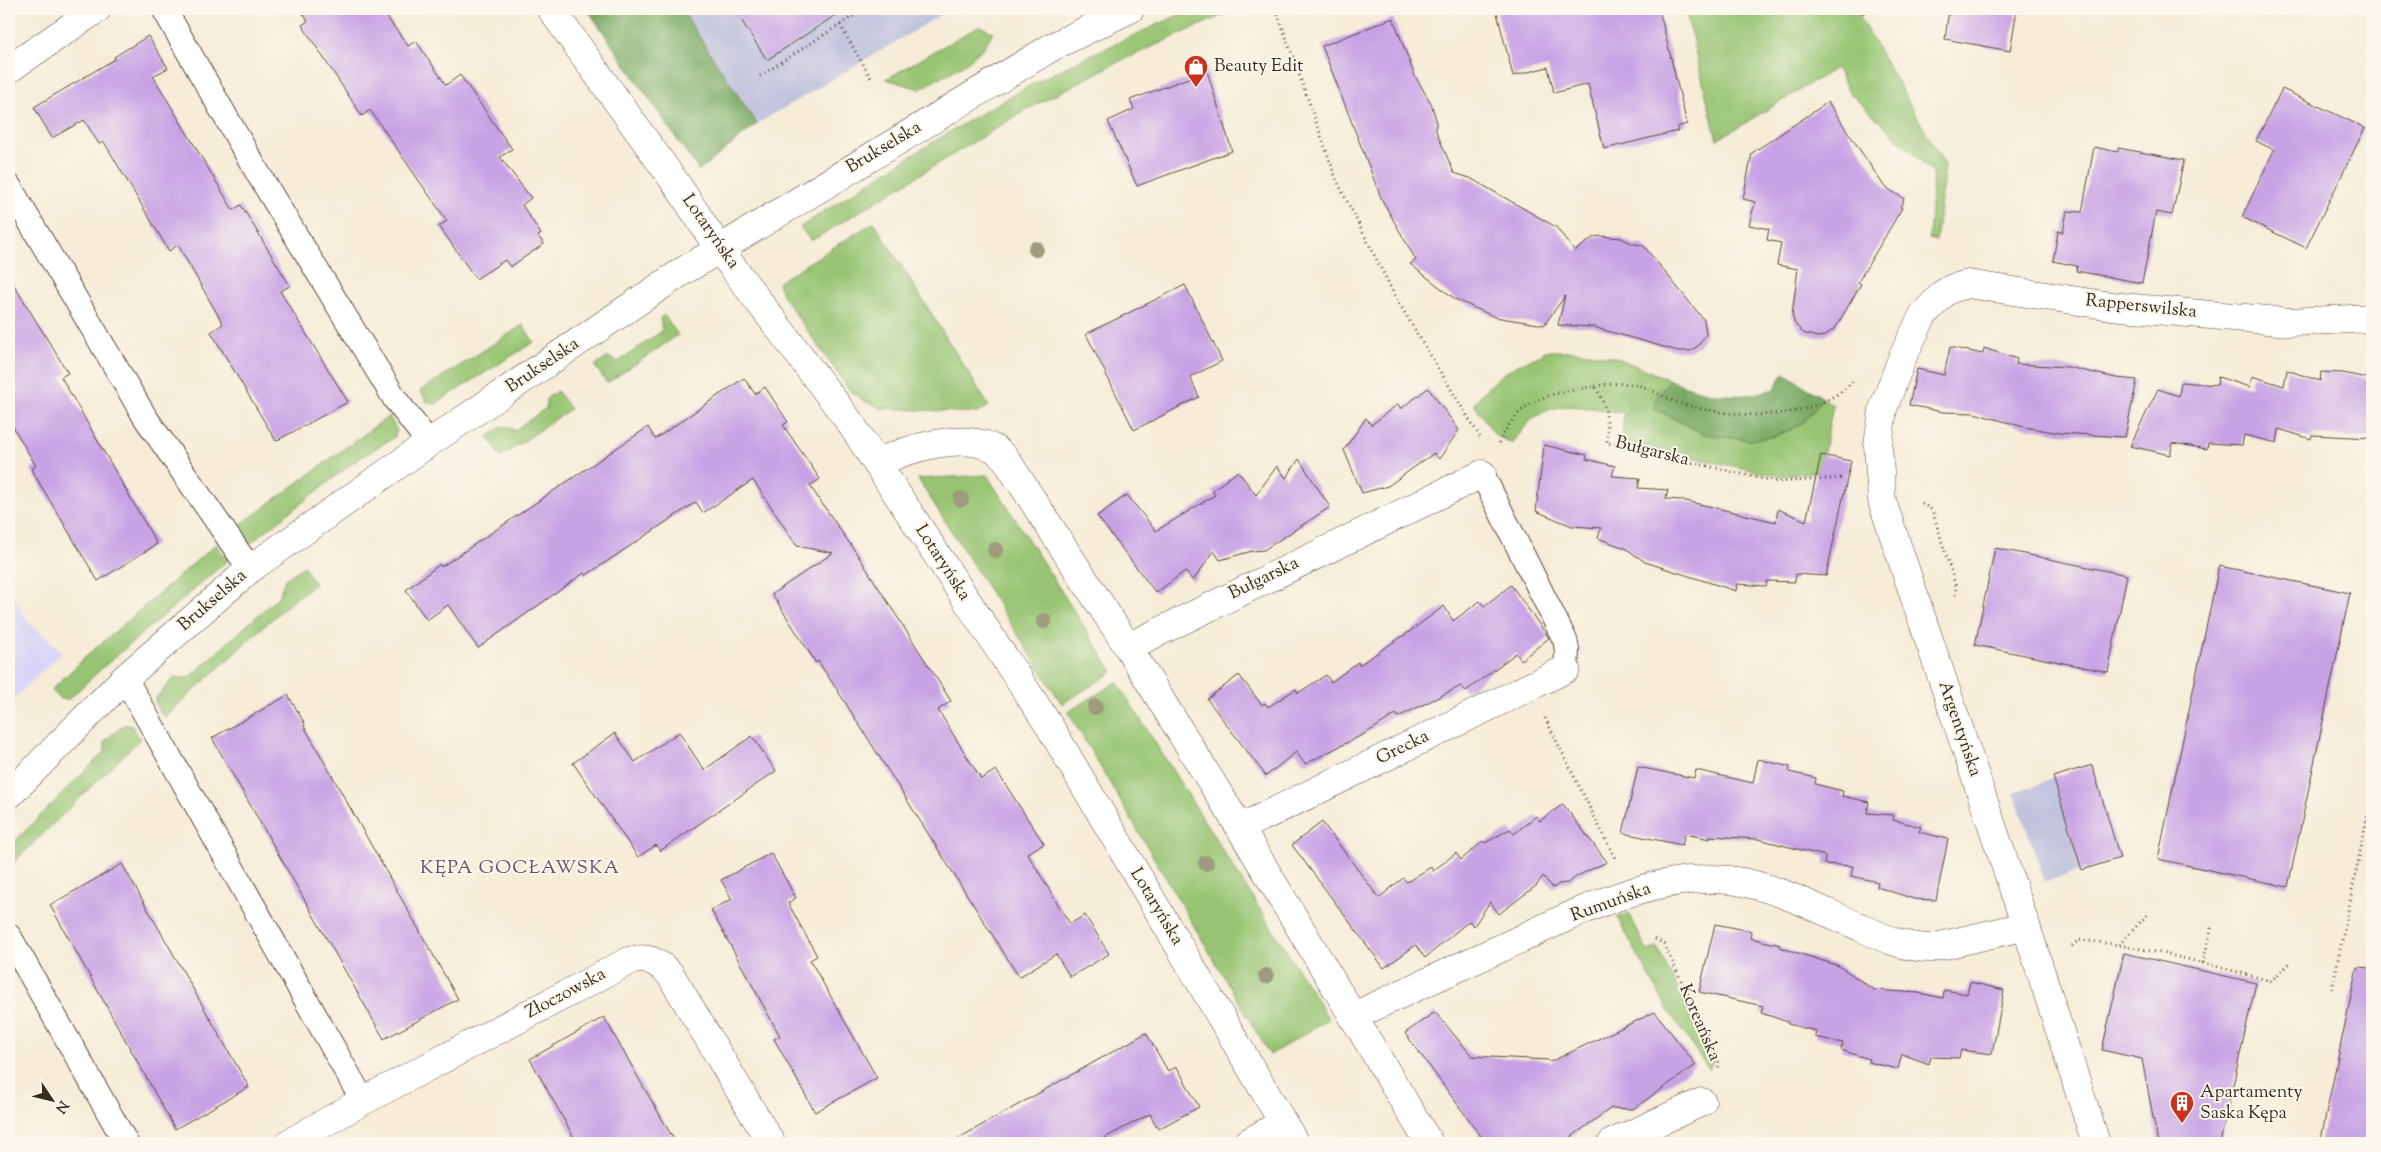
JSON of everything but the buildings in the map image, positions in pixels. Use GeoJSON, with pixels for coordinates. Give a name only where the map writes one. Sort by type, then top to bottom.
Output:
{"type":"FeatureCollection","features":[{"type":"Feature","properties":{"kind":"street"},"geometry":{"type":"LineString","coordinates":[[9,69],[97,9]]}},
{"type":"Feature","properties":{"kind":"street","name":"Lotaryńska"},"geometry":{"type":"LineString","coordinates":[[550,9],[720,249],[850,421],[1050,727],[1289,1133]]}},
{"type":"Feature","properties":{"kind":"street","name":"Brukselska"},"geometry":{"type":"LineString","coordinates":[[9,795],[125,678],[250,569],[429,443],[680,273],[1052,47],[1130,9]]}},
{"type":"Feature","properties":{"kind":"street","name":"Rapperswilska"},"geometry":{"type":"LineString","coordinates":[[1923,315],[1944,293],[1968,284],[2111,306],[2289,322],[2372,318]]}},
{"type":"Feature","properties":{"kind":"street","name":"Argentyńska"},"geometry":{"type":"LineString","coordinates":[[1923,315],[1903,356],[1883,409],[1878,445],[1882,501],[2026,926],[2096,1143]]}},
{"type":"Feature","properties":{"kind":"street"},"geometry":{"type":"LineString","coordinates":[[877,463],[903,451],[957,441],[993,448],[1005,458],[1128,647],[1240,828],[1429,1143]]}},
{"type":"Feature","properties":{"kind":"street","name":"Bułgarska"},"geometry":{"type":"LineString","coordinates":[[1128,647],[1482,474]]}},
{"type":"Feature","properties":{"kind":"street","name":"Grecka"},"geometry":{"type":"LineString","coordinates":[[1240,828],[1554,674]]}},
{"type":"Feature","properties":{"kind":"street","name":"Rumuńska"},"geometry":{"type":"LineString","coordinates":[[1352,1017],[1537,931],[1632,891],[1690,880],[1722,879],[1776,891],[1890,940],[1916,948],[1931,948],[2026,926]]}},
{"type":"Feature","properties":{"kind":"street","name":"Złoczowska"},"geometry":{"type":"LineString","coordinates":[[289,1143],[363,1101],[629,961],[644,958],[656,962],[670,974],[770,1143]]}},
{"type":"Feature","properties":{"kind":"street"},"geometry":{"type":"LineString","coordinates":[[1612,1143],[1702,1102]]}},
{"type":"Feature","properties":{"kind":"street"},"geometry":{"type":"LineString","coordinates":[[1247,1143],[1289,1133]]}},
{"type":"Feature","properties":{"kind":"lane"},"geometry":{"type":"LineString","coordinates":[[164,9],[259,175],[390,391],[429,443]]}},
{"type":"Feature","properties":{"kind":"lane"},"geometry":{"type":"LineString","coordinates":[[9,186],[144,418],[250,569]]}},
{"type":"Feature","properties":{"kind":"lane"},"geometry":{"type":"LineString","coordinates":[[1482,474],[1565,640],[1568,650],[1554,674]]}},
{"type":"Feature","properties":{"kind":"lane"},"geometry":{"type":"LineString","coordinates":[[125,678],[363,1101]]}},
{"type":"Feature","properties":{"kind":"lane"},"geometry":{"type":"LineString","coordinates":[[9,936],[126,1143]]}},
{"type":"Feature","properties":{"kind":"path"},"geometry":{"type":"LineString","coordinates":[[760,76],[864,9]]}},
{"type":"Feature","properties":{"kind":"path"},"geometry":{"type":"LineString","coordinates":[[1276,9],[1337,181],[1396,300],[1482,441]]}},
{"type":"Feature","properties":{"kind":"path"},"geometry":{"type":"LineString","coordinates":[[1860,9],[1865,14]]}},
{"type":"Feature","properties":{"kind":"path"},"geometry":{"type":"LineString","coordinates":[[840,25],[872,80]]}},
{"type":"Feature","properties":{"kind":"path"},"geometry":{"type":"LineString","coordinates":[[1497,448],[1505,430],[1523,407],[1550,394],[1620,383],[1643,387],[1675,402],[1753,416],[1784,414],[1816,404],[1842,392],[1859,374]]}},
{"type":"Feature","properties":{"kind":"path","name":"Bułgarska"},"geometry":{"type":"LineString","coordinates":[[1595,386],[1605,402],[1608,422],[1607,443],[1776,482],[1849,478]]}},
{"type":"Feature","properties":{"kind":"path"},"geometry":{"type":"LineString","coordinates":[[1554,674],[1544,717],[1632,891]]}},
{"type":"Feature","properties":{"kind":"path"},"geometry":{"type":"LineString","coordinates":[[2332,989],[2372,794]]}},
{"type":"Feature","properties":{"kind":"path"},"geometry":{"type":"LineString","coordinates":[[2119,945],[2147,914]]}},
{"type":"Feature","properties":{"kind":"path"},"geometry":{"type":"LineString","coordinates":[[2203,963],[2212,926]]}},
{"type":"Feature","properties":{"kind":"path","name":"Koreańska"},"geometry":{"type":"LineString","coordinates":[[1655,939],[1664,944],[1719,1060],[1719,1069],[1702,1102]]}},
{"type":"Feature","properties":{"kind":"path"},"geometry":{"type":"LineString","coordinates":[[2068,954],[2074,942],[2079,940],[2119,945],[2203,963],[2271,981],[2290,963]]}},
{"type":"Feature","properties":{"kind":"shaded area"},"geometry":{"type":"Polygon","coordinates":[[[681,9],[951,9],[757,124],[681,9]]]}},
{"type":"Feature","properties":{"kind":"shaded area"},"geometry":{"type":"Polygon","coordinates":[[[9,589],[29,623],[62,652],[9,704],[9,589]]]}},
{"type":"Feature","properties":{"kind":"shaded area"},"geometry":{"type":"Polygon","coordinates":[[[2092,765],[2121,858],[2045,882],[2014,793],[2092,765]]]}},
{"type":"Feature","properties":{"kind":"green space"},"geometry":{"type":"Polygon","coordinates":[[[587,9],[681,9],[757,124],[699,171],[587,9]]]}},
{"type":"Feature","properties":{"kind":"green space"},"geometry":{"type":"Polygon","coordinates":[[[1192,9],[1232,9],[1232,11],[1116,63],[1026,110],[811,241],[800,227],[998,103],[1088,56],[1192,9]]]}},
{"type":"Feature","properties":{"kind":"green space"},"geometry":{"type":"Polygon","coordinates":[[[1685,9],[1862,9],[1860,18],[1945,165],[1936,241],[1929,239],[1933,173],[1850,93],[1836,68],[1717,140],[1685,9]]]}},
{"type":"Feature","properties":{"kind":"green space"},"geometry":{"type":"Polygon","coordinates":[[[979,26],[993,32],[980,51],[951,72],[920,89],[886,79],[979,26]]]}},
{"type":"Feature","properties":{"kind":"green space"},"geometry":{"type":"Polygon","coordinates":[[[874,222],[989,406],[978,413],[881,408],[866,402],[850,391],[782,295],[778,282],[874,222]]]}},
{"type":"Feature","properties":{"kind":"green space"},"geometry":{"type":"Polygon","coordinates":[[[664,315],[678,335],[607,383],[595,366],[608,357],[618,362],[662,331],[660,318],[664,315]]]}},
{"type":"Feature","properties":{"kind":"green space"},"geometry":{"type":"Polygon","coordinates":[[[523,325],[534,342],[435,404],[427,402],[420,391],[523,325]]]}},
{"type":"Feature","properties":{"kind":"green space"},"geometry":{"type":"Polygon","coordinates":[[[1544,351],[1574,351],[1615,357],[1670,380],[1659,392],[1655,409],[1704,434],[1749,440],[1772,437],[1804,422],[1823,398],[1833,405],[1820,471],[1779,476],[1621,442],[1624,413],[1590,408],[1561,407],[1548,410],[1536,417],[1524,428],[1513,444],[1495,435],[1474,404],[1496,380],[1512,368],[1542,355],[1544,351]]]}},
{"type":"Feature","properties":{"kind":"green space"},"geometry":{"type":"Polygon","coordinates":[[[1784,373],[1823,398],[1804,421],[1790,430],[1772,437],[1749,440],[1704,434],[1655,409],[1654,401],[1670,380],[1709,393],[1747,395],[1774,389],[1784,373]]]}},
{"type":"Feature","properties":{"kind":"green space"},"geometry":{"type":"Polygon","coordinates":[[[557,391],[570,409],[501,457],[488,437],[503,426],[515,430],[546,408],[546,399],[557,391]]]}},
{"type":"Feature","properties":{"kind":"green space"},"geometry":{"type":"Polygon","coordinates":[[[389,416],[397,431],[395,437],[358,459],[249,544],[236,528],[389,416]]]}},
{"type":"Feature","properties":{"kind":"green space"},"geometry":{"type":"Polygon","coordinates":[[[987,475],[1113,672],[1062,704],[918,479],[987,475]]]}},
{"type":"Feature","properties":{"kind":"green space"},"geometry":{"type":"Polygon","coordinates":[[[216,544],[228,560],[101,669],[69,699],[60,699],[51,690],[89,654],[216,544]]]}},
{"type":"Feature","properties":{"kind":"green space"},"geometry":{"type":"Polygon","coordinates":[[[304,566],[315,584],[284,608],[165,717],[156,706],[155,699],[174,678],[189,678],[279,596],[285,579],[304,566]]]}},
{"type":"Feature","properties":{"kind":"green space"},"geometry":{"type":"Polygon","coordinates":[[[1117,682],[1329,1019],[1270,1055],[1068,712],[1117,682]]]}},
{"type":"Feature","properties":{"kind":"green space"},"geometry":{"type":"Polygon","coordinates":[[[123,725],[131,725],[140,739],[9,867],[9,847],[105,751],[105,741],[123,725]]]}},
{"type":"Feature","properties":{"kind":"green space"},"geometry":{"type":"Polygon","coordinates":[[[1629,913],[1647,951],[1657,947],[1712,1056],[1713,1061],[1709,1070],[1668,1010],[1617,917],[1629,913]]]}},
{"type":"Feature","properties":{"kind":"place","name":"Beauty Edit"},"geometry":{"type":"Point","coordinates":[1196,88]}},
{"type":"Feature","properties":{"kind":"place","name":"Apartamenty Saska Kępa"},"geometry":{"type":"Point","coordinates":[2182,1124]}},
{"type":"Feature","properties":{"kind":"district","name":"KĘPA GOCŁAWSKA"},"geometry":{"type":"Point","coordinates":[520,868]}}]}
